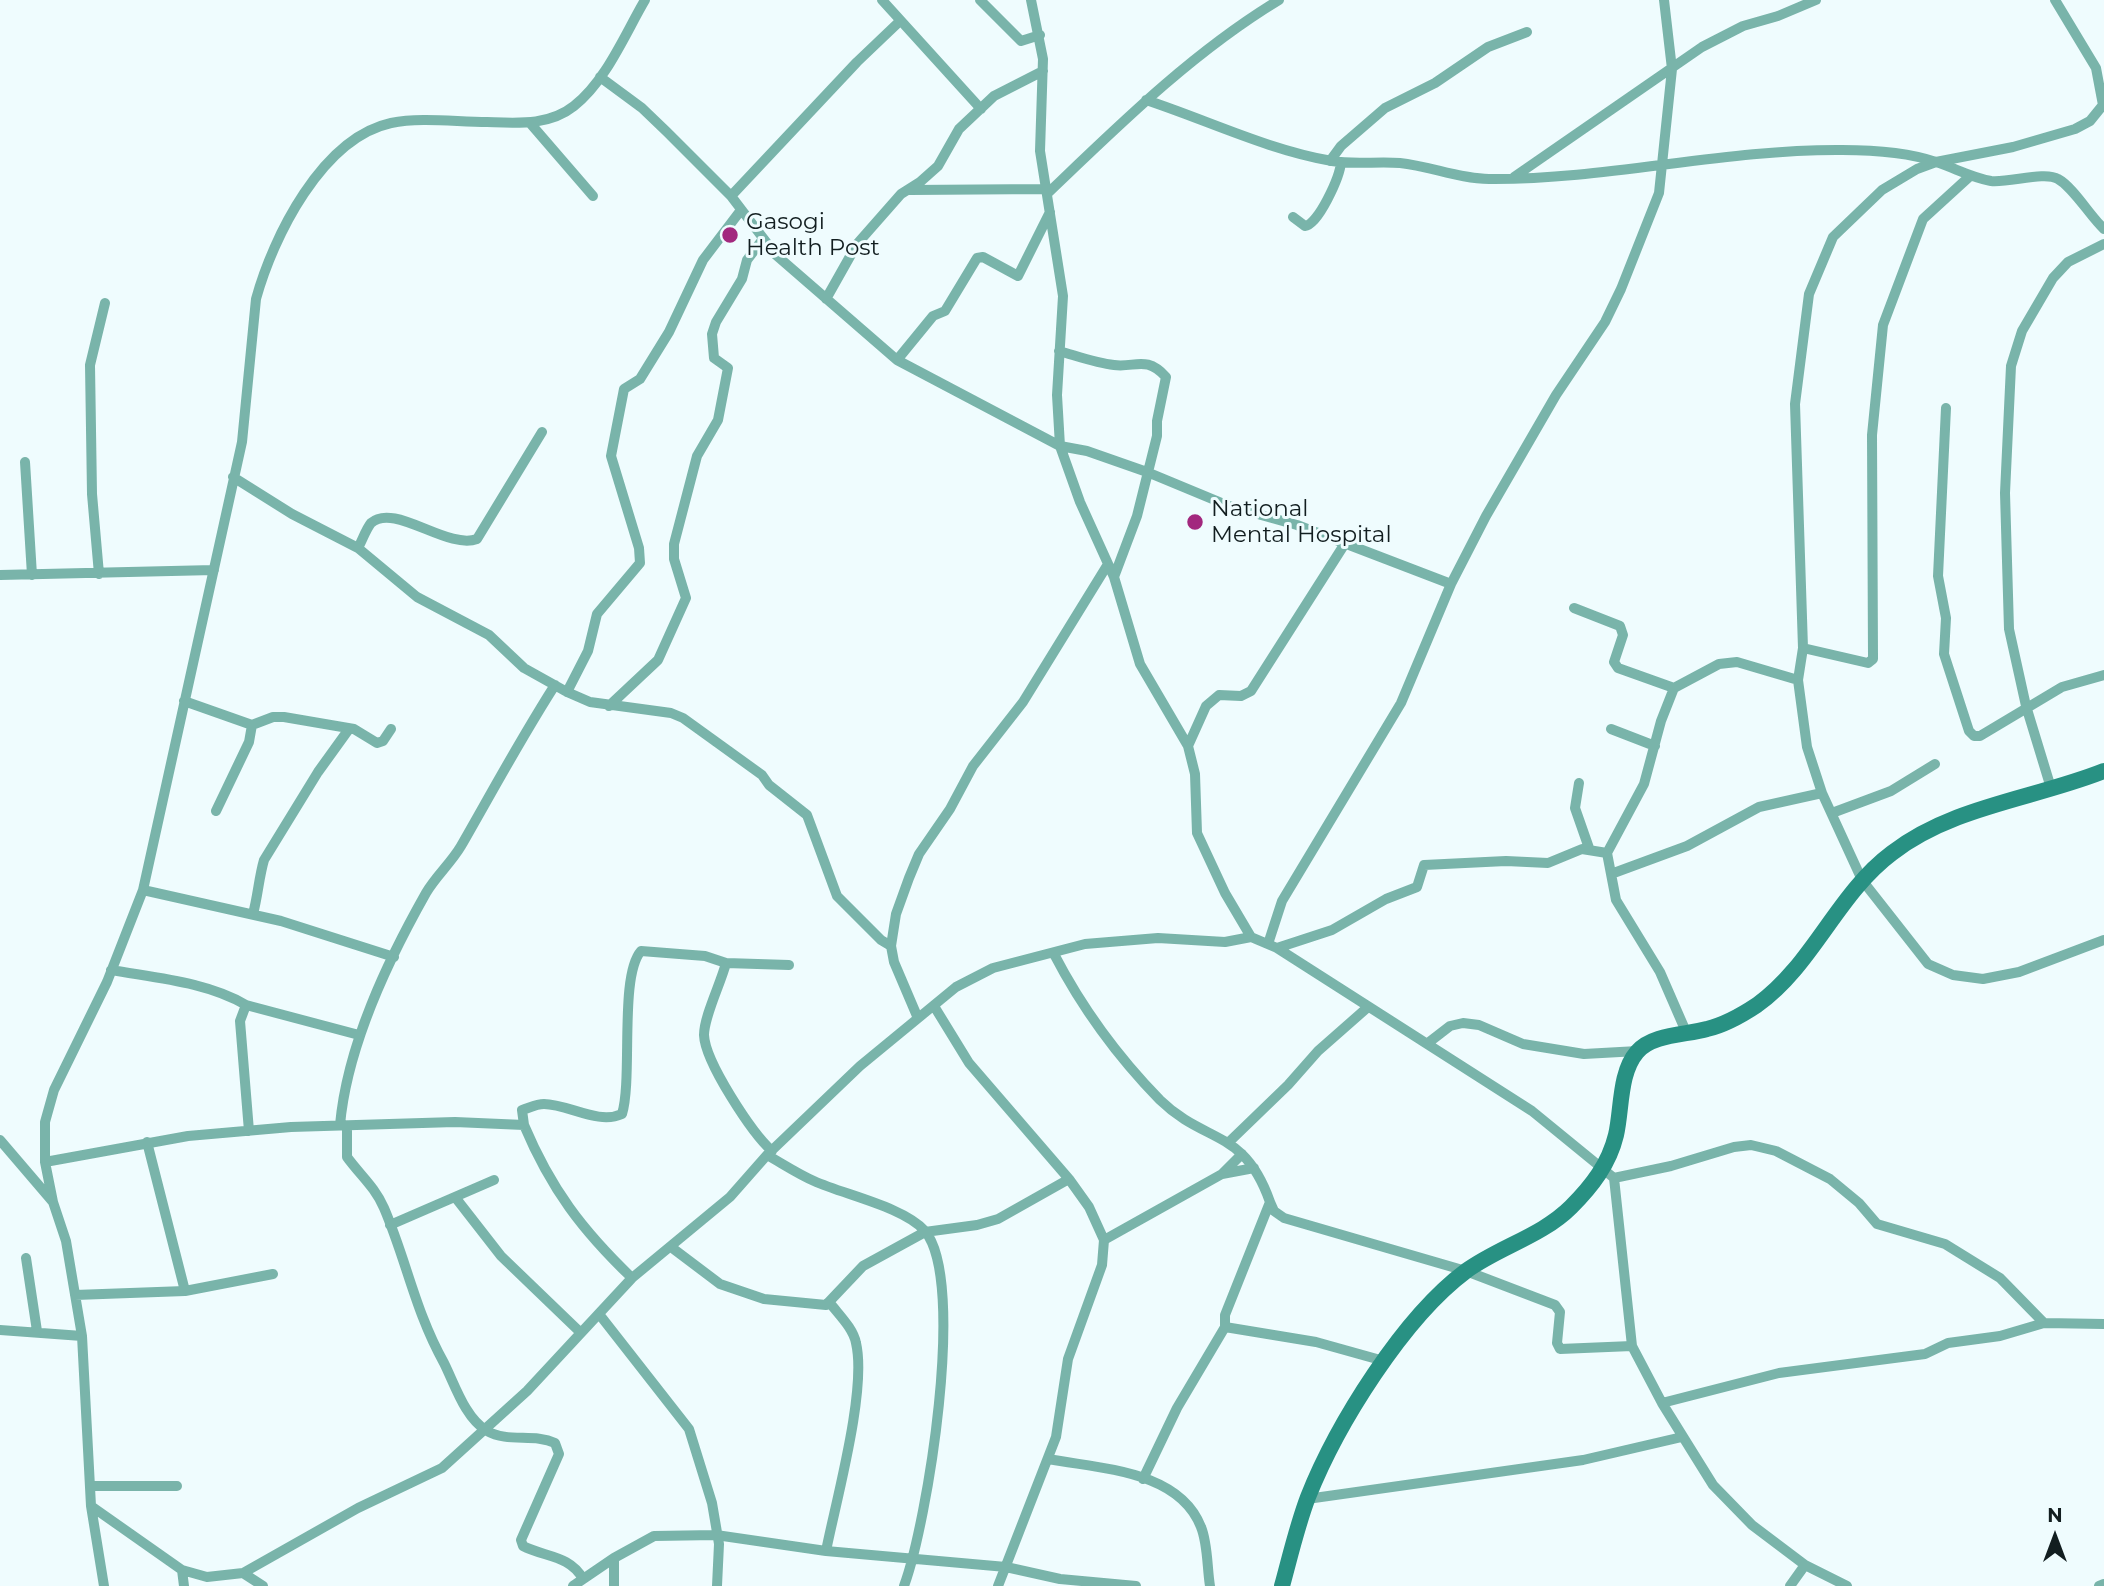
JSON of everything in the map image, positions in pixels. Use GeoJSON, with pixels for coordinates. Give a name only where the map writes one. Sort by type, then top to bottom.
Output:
{"type":"FeatureCollection","features":[{"type":"Feature","properties":{"kind":"street"},"geometry":{"type":"LineString","coordinates":[[104,1586],[91,1507],[82,1336],[66,1241],[53,1202],[45,1162],[47,1106],[111,970],[143,890],[249,404],[256,299],[279,240],[318,173],[359,135],[391,123],[530,123],[557,117],[575,106],[600,77],[645,0]]}},
{"type":"Feature","properties":{"kind":"street"},"geometry":{"type":"LineString","coordinates":[[882,0],[981,109]]}},
{"type":"Feature","properties":{"kind":"street"},"geometry":{"type":"LineString","coordinates":[[980,0],[1021,41],[1040,35]]}},
{"type":"Feature","properties":{"kind":"street"},"geometry":{"type":"LineString","coordinates":[[1031,0],[1040,35],[1043,71],[1040,150],[1063,296],[1057,395],[1060,446],[1076,492],[1114,577],[1140,664],[1188,746],[1195,774],[1197,833],[1225,893],[1251,937]]}},
{"type":"Feature","properties":{"kind":"street"},"geometry":{"type":"LineString","coordinates":[[910,190],[1047,191],[1146,100],[1226,36],[1279,0]]}},
{"type":"Feature","properties":{"kind":"street"},"geometry":{"type":"LineString","coordinates":[[1272,946],[1282,901],[1401,703],[1451,584],[1486,516],[1556,395],[1605,322],[1659,193],[1672,69],[1664,0]]}},
{"type":"Feature","properties":{"kind":"street"},"geometry":{"type":"LineString","coordinates":[[1514,177],[1702,47],[1742,26],[1778,16],[1816,0]]}},
{"type":"Feature","properties":{"kind":"street"},"geometry":{"type":"LineString","coordinates":[[2055,0],[2095,68],[2104,105],[2090,121],[2075,129],[2014,147],[1936,162],[1882,190],[1833,237],[1809,294],[1795,404],[1803,648],[1798,680],[1807,747],[1822,793],[1862,880],[1928,964],[1953,975],[1983,979],[2019,972],[2104,940]]}},
{"type":"Feature","properties":{"kind":"street"},"geometry":{"type":"LineString","coordinates":[[730,196],[857,62],[900,21]]}},
{"type":"Feature","properties":{"kind":"street"},"geometry":{"type":"LineString","coordinates":[[1293,217],[1305,226],[1314,223],[1338,180],[1336,161],[1385,108],[1435,83],[1488,47],[1527,32]]}},
{"type":"Feature","properties":{"kind":"street"},"geometry":{"type":"LineString","coordinates":[[826,299],[857,244],[901,194],[910,190],[938,166],[951,138],[994,96],[1043,71]]}},
{"type":"Feature","properties":{"kind":"street"},"geometry":{"type":"LineString","coordinates":[[600,77],[642,108],[730,196],[762,239],[897,360],[1060,446],[1147,472],[1229,506],[1297,525],[1451,584]]}},
{"type":"Feature","properties":{"kind":"street"},"geometry":{"type":"LineString","coordinates":[[1146,100],[1273,145],[1336,161],[1364,165],[1399,163],[1486,179],[1662,167],[1743,153],[1843,149],[1896,154],[1936,162],[1969,177],[1995,181],[2057,177],[2068,186],[2087,213],[2104,229]]}},
{"type":"Feature","properties":{"kind":"street"},"geometry":{"type":"LineString","coordinates":[[530,123],[593,196]]}},
{"type":"Feature","properties":{"kind":"street"},"geometry":{"type":"LineString","coordinates":[[1803,648],[1868,663],[1873,659],[1872,435],[1883,325],[1923,219],[1969,177]]}},
{"type":"Feature","properties":{"kind":"street"},"geometry":{"type":"LineString","coordinates":[[566,692],[588,651],[597,614],[640,563],[639,548],[611,456],[624,389],[640,379],[669,332],[703,260],[741,210]]}},
{"type":"Feature","properties":{"kind":"street"},"geometry":{"type":"LineString","coordinates":[[897,360],[933,316],[945,310],[977,258],[983,257],[1018,276],[1050,212]]}},
{"type":"Feature","properties":{"kind":"street"},"geometry":{"type":"LineString","coordinates":[[609,706],[658,660],[686,598],[674,559],[674,544],[697,456],[718,420],[728,368],[714,358],[712,334],[722,311],[742,279],[747,260],[762,239]]}},
{"type":"Feature","properties":{"kind":"street"},"geometry":{"type":"LineString","coordinates":[[2051,788],[2026,706],[2013,651],[2006,586],[2005,493],[2011,366],[2022,331],[2053,278],[2068,261],[2104,244]]}},
{"type":"Feature","properties":{"kind":"street"},"geometry":{"type":"LineString","coordinates":[[99,574],[92,494],[90,365],[105,303]]}},
{"type":"Feature","properties":{"kind":"street"},"geometry":{"type":"LineString","coordinates":[[1059,351],[1112,365],[1137,362],[1160,371],[1166,377],[1157,421],[1157,436],[1137,516],[1114,577]]}},
{"type":"Feature","properties":{"kind":"street"},"geometry":{"type":"LineString","coordinates":[[1946,408],[1938,576],[1946,618],[1944,654],[1969,731],[1974,736],[1980,736],[2026,706],[2062,687],[2104,675]]}},
{"type":"Feature","properties":{"kind":"street"},"geometry":{"type":"LineString","coordinates":[[358,548],[371,523],[382,518],[403,520],[457,542],[477,539],[542,432]]}},
{"type":"Feature","properties":{"kind":"street"},"geometry":{"type":"LineString","coordinates":[[25,462],[32,575]]}},
{"type":"Feature","properties":{"kind":"street"},"geometry":{"type":"LineString","coordinates":[[233,477],[292,514],[358,548],[417,597],[489,635],[524,668],[566,692],[609,706],[671,713],[683,718],[762,775],[769,785],[807,815],[837,895],[881,940],[891,946]]}},
{"type":"Feature","properties":{"kind":"street"},"geometry":{"type":"LineString","coordinates":[[1188,746],[1206,706],[1219,695],[1241,696],[1251,691],[1344,545]]}},
{"type":"Feature","properties":{"kind":"street"},"geometry":{"type":"LineString","coordinates":[[917,1016],[894,962],[891,946],[900,902],[919,854],[950,809],[973,766],[1030,691],[1108,564]]}},
{"type":"Feature","properties":{"kind":"street"},"geometry":{"type":"LineString","coordinates":[[0,575],[214,570]]}},
{"type":"Feature","properties":{"kind":"street"},"geometry":{"type":"LineString","coordinates":[[1574,608],[1620,626],[1623,635],[1614,662],[1618,668],[1674,688]]}},
{"type":"Feature","properties":{"kind":"street"},"geometry":{"type":"LineString","coordinates":[[1687,1034],[1660,972],[1616,900],[1607,853],[1636,804],[1667,702],[1674,688],[1719,664],[1737,662],[1798,680]]}},
{"type":"Feature","properties":{"kind":"street"},"geometry":{"type":"LineString","coordinates":[[555,685],[506,763],[459,849],[428,890],[394,957],[359,1035],[345,1076],[343,1126],[347,1157],[369,1180],[390,1225],[433,1347],[462,1401],[486,1430],[505,1436],[542,1437],[555,1443],[559,1454],[521,1540],[523,1546],[570,1564],[578,1583],[614,1558],[654,1536],[716,1535],[826,1551],[1006,1567],[1060,1579],[1136,1586]]}},
{"type":"Feature","properties":{"kind":"street"},"geometry":{"type":"LineString","coordinates":[[184,701],[252,725],[273,717],[349,729],[377,743],[383,741],[391,729]]}},
{"type":"Feature","properties":{"kind":"street"},"geometry":{"type":"LineString","coordinates":[[216,811],[249,742],[252,725]]}},
{"type":"Feature","properties":{"kind":"street"},"geometry":{"type":"LineString","coordinates":[[253,914],[264,860],[318,772],[349,729]]}},
{"type":"Feature","properties":{"kind":"street"},"geometry":{"type":"LineString","coordinates":[[1611,729],[1655,746]]}},
{"type":"Feature","properties":{"kind":"street"},"geometry":{"type":"LineString","coordinates":[[1832,813],[1891,791],[1935,764]]}},
{"type":"Feature","properties":{"kind":"street"},"geometry":{"type":"LineString","coordinates":[[1428,1043],[1450,1027],[1463,1023],[1479,1025],[1523,1044],[1584,1054],[1638,1051],[1651,1042],[1711,1028],[1758,1004],[1789,976],[1862,880],[1892,853],[1922,834],[1965,815],[2104,771]]}},
{"type":"Feature","properties":{"kind":"street"},"geometry":{"type":"LineString","coordinates":[[1579,783],[1575,808],[1589,848]]}},
{"type":"Feature","properties":{"kind":"street"},"geometry":{"type":"LineString","coordinates":[[1611,874],[1687,846],[1759,807],[1822,793]]}},
{"type":"Feature","properties":{"kind":"street"},"geometry":{"type":"LineString","coordinates":[[1272,946],[1332,930],[1386,899],[1412,890],[1420,881],[1424,865],[1506,861],[1548,863],[1589,848],[1607,853]]}},
{"type":"Feature","properties":{"kind":"street"},"geometry":{"type":"LineString","coordinates":[[143,890],[253,914],[394,957]]}},
{"type":"Feature","properties":{"kind":"street"},"geometry":{"type":"LineString","coordinates":[[91,1507],[182,1570],[207,1577],[243,1573],[358,1507],[442,1468],[486,1430],[632,1278],[730,1198],[769,1153],[828,1095],[917,1016],[934,1006],[956,987],[993,968],[1085,944],[1158,938],[1225,942],[1251,937],[1272,946],[1532,1111],[1608,1175]]}},
{"type":"Feature","properties":{"kind":"street"},"geometry":{"type":"LineString","coordinates":[[632,1278],[593,1240],[543,1169],[524,1125],[522,1110],[539,1104],[597,1116],[615,1117],[622,1114],[631,984],[636,956],[641,951],[705,956],[726,963],[789,964]]}},
{"type":"Feature","properties":{"kind":"street"},"geometry":{"type":"LineString","coordinates":[[1054,954],[1079,1003],[1162,1102],[1229,1142],[1242,1154],[1254,1168],[1274,1211],[1284,1218],[1466,1271],[1555,1305],[1560,1312],[1557,1343],[1560,1349],[1632,1346]]}},
{"type":"Feature","properties":{"kind":"street"},"geometry":{"type":"LineString","coordinates":[[726,963],[704,1035],[708,1049],[744,1119],[769,1153],[811,1180],[909,1217],[925,1231],[936,1250],[942,1276],[944,1307],[937,1414],[928,1492],[914,1559],[904,1586]]}},
{"type":"Feature","properties":{"kind":"street"},"geometry":{"type":"LineString","coordinates":[[111,970],[190,985],[232,997],[246,1005],[359,1035]]}},
{"type":"Feature","properties":{"kind":"street"},"geometry":{"type":"LineString","coordinates":[[246,1005],[240,1021],[249,1131]]}},
{"type":"Feature","properties":{"kind":"street"},"geometry":{"type":"LineString","coordinates":[[934,1006],[969,1063],[1069,1179],[1089,1207],[1104,1240],[1102,1265],[1068,1359],[1056,1437],[998,1586]]}},
{"type":"Feature","properties":{"kind":"street"},"geometry":{"type":"LineString","coordinates":[[1229,1142],[1289,1086],[1318,1051],[1368,1007]]}},
{"type":"Feature","properties":{"kind":"street"},"geometry":{"type":"LineString","coordinates":[[1638,1051],[1625,1083],[1608,1175],[1632,1346],[1662,1403],[1713,1485],[1773,1543],[1805,1565],[1847,1586]]}},
{"type":"Feature","properties":{"kind":"street"},"geometry":{"type":"LineString","coordinates":[[45,1162],[147,1142],[249,1131],[455,1122],[524,1125]]}},
{"type":"Feature","properties":{"kind":"street"},"geometry":{"type":"LineString","coordinates":[[147,1142],[186,1291]]}},
{"type":"Feature","properties":{"kind":"street"},"geometry":{"type":"LineString","coordinates":[[2,1145],[53,1202]]}},
{"type":"Feature","properties":{"kind":"street"},"geometry":{"type":"LineString","coordinates":[[1282,1586],[1307,1499],[1332,1446],[1384,1362],[1416,1319],[1466,1271],[1553,1222],[1608,1175],[1671,1166],[1734,1147],[1751,1145],[1776,1151],[1830,1178],[1859,1203],[1877,1224],[1945,1244],[2000,1278],[2044,1323]]}},
{"type":"Feature","properties":{"kind":"street"},"geometry":{"type":"LineString","coordinates":[[1104,1240],[1222,1174],[1242,1154]]}},
{"type":"Feature","properties":{"kind":"street"},"geometry":{"type":"LineString","coordinates":[[1222,1174],[1254,1168]]}},
{"type":"Feature","properties":{"kind":"street"},"geometry":{"type":"LineString","coordinates":[[671,1247],[720,1284],[764,1299],[811,1306],[830,1303],[849,1276],[925,1231],[977,1225],[998,1219],[1069,1179]]}},
{"type":"Feature","properties":{"kind":"street"},"geometry":{"type":"LineString","coordinates":[[390,1225],[494,1180]]}},
{"type":"Feature","properties":{"kind":"street"},"geometry":{"type":"LineString","coordinates":[[455,1197],[501,1256],[581,1333]]}},
{"type":"Feature","properties":{"kind":"street"},"geometry":{"type":"LineString","coordinates":[[1143,1479],[1177,1408],[1225,1327],[1225,1315],[1270,1202]]}},
{"type":"Feature","properties":{"kind":"street"},"geometry":{"type":"LineString","coordinates":[[26,1258],[37,1331]]}},
{"type":"Feature","properties":{"kind":"street"},"geometry":{"type":"LineString","coordinates":[[75,1295],[186,1291],[273,1274]]}},
{"type":"Feature","properties":{"kind":"street"},"geometry":{"type":"LineString","coordinates":[[826,1551],[846,1455],[858,1359],[852,1333],[830,1303]]}},
{"type":"Feature","properties":{"kind":"street"},"geometry":{"type":"LineString","coordinates":[[599,1314],[689,1429],[710,1493],[719,1544],[717,1586]]}},
{"type":"Feature","properties":{"kind":"street"},"geometry":{"type":"LineString","coordinates":[[1662,1403],[1779,1373],[1925,1354],[1958,1340],[2000,1336],[2044,1323],[2104,1324]]}},
{"type":"Feature","properties":{"kind":"street"},"geometry":{"type":"LineString","coordinates":[[1225,1327],[1316,1342],[1384,1362]]}},
{"type":"Feature","properties":{"kind":"street"},"geometry":{"type":"LineString","coordinates":[[0,1330],[82,1336]]}},
{"type":"Feature","properties":{"kind":"street"},"geometry":{"type":"LineString","coordinates":[[1307,1499],[1583,1460],[1682,1437]]}},
{"type":"Feature","properties":{"kind":"street"},"geometry":{"type":"LineString","coordinates":[[1049,1459],[1143,1479],[1172,1491],[1190,1506],[1202,1528],[1210,1586]]}},
{"type":"Feature","properties":{"kind":"street"},"geometry":{"type":"LineString","coordinates":[[90,1486],[177,1486]]}},
{"type":"Feature","properties":{"kind":"street"},"geometry":{"type":"LineString","coordinates":[[614,1558],[614,1586]]}},
{"type":"Feature","properties":{"kind":"street"},"geometry":{"type":"LineString","coordinates":[[1790,1586],[1805,1565]]}},
{"type":"Feature","properties":{"kind":"street"},"geometry":{"type":"LineString","coordinates":[[182,1570],[184,1586]]}},
{"type":"Feature","properties":{"kind":"street"},"geometry":{"type":"LineString","coordinates":[[243,1573],[263,1586]]}},
{"type":"Feature","properties":{"kind":"place","name":"Gasogi Health Post"},"geometry":{"type":"Point","coordinates":[730,235]}},
{"type":"Feature","properties":{"kind":"place","name":"National Mental Hospital"},"geometry":{"type":"Point","coordinates":[1195,522]}}]}
